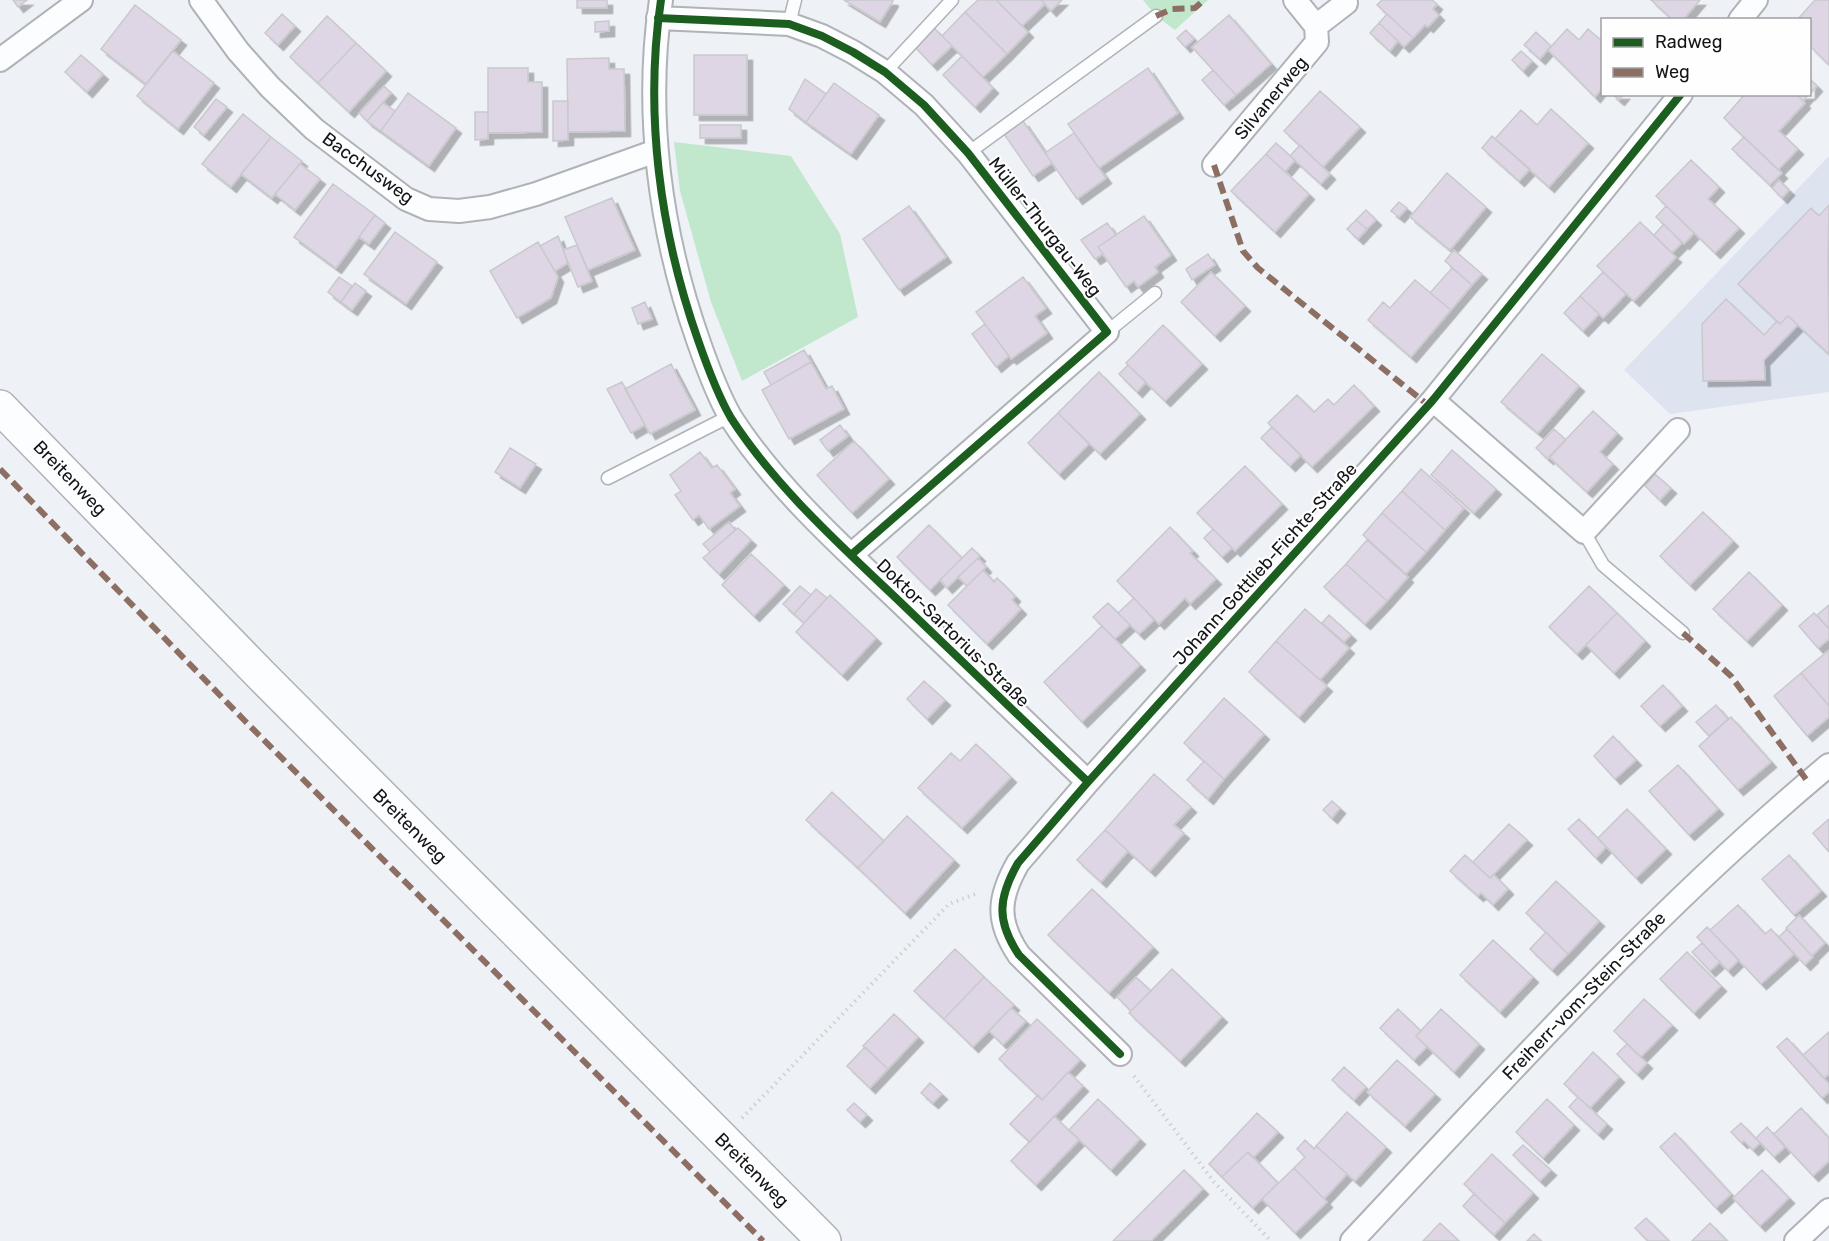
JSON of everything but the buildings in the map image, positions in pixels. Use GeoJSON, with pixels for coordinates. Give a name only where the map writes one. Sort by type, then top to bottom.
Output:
{"type":"FeatureCollection","features":[{"type":"Feature","properties":{"kind":"main road","name":"Breitenweg"},"geometry":{"type":"LineString","coordinates":[[0,407],[262,676],[824,1241]]}},
{"type":"Feature","properties":{"kind":"street"},"geometry":{"type":"LineString","coordinates":[[0,60],[81,0]]}},
{"type":"Feature","properties":{"kind":"street","name":"Bacchusweg"},"geometry":{"type":"LineString","coordinates":[[201,0],[238,51],[270,87],[314,129],[406,199],[429,209],[459,211],[490,207],[536,194],[656,151]]}},
{"type":"Feature","properties":{"kind":"street"},"geometry":{"type":"LineString","coordinates":[[1295,0],[1316,26],[1346,3],[1344,0]]}},
{"type":"Feature","properties":{"kind":"street"},"geometry":{"type":"LineString","coordinates":[[1742,18],[1756,0]]}},
{"type":"Feature","properties":{"kind":"street","name":"Doktor-Sartorius-Straße"},"geometry":{"type":"LineString","coordinates":[[659,9],[654,70],[656,151],[668,234],[684,302],[707,366],[730,416],[757,453],[788,489],[850,555],[1088,782]]}},
{"type":"Feature","properties":{"kind":"street","name":"Müller-Thurgau-Weg"},"geometry":{"type":"LineString","coordinates":[[659,9],[789,24],[822,36],[885,72],[924,105],[968,153],[1107,332]]}},
{"type":"Feature","properties":{"kind":"street","name":"Silvanerweg"},"geometry":{"type":"LineString","coordinates":[[1214,165],[1317,42],[1316,26]]}},
{"type":"Feature","properties":{"kind":"street","name":"Johann-Gottlieb-Fichte-Straße"},"geometry":{"type":"LineString","coordinates":[[1120,1054],[1019,955],[1010,940],[1003,926],[1002,909],[1005,891],[1018,863],[1088,782],[1433,400],[1679,96]]}},
{"type":"Feature","properties":{"kind":"street"},"geometry":{"type":"LineString","coordinates":[[850,555],[1107,332]]}},
{"type":"Feature","properties":{"kind":"street"},"geometry":{"type":"LineString","coordinates":[[1433,400],[1584,532],[1678,430]]}},
{"type":"Feature","properties":{"kind":"street","name":"Freiherr-vom-Stein-Straße"},"geometry":{"type":"LineString","coordinates":[[1352,1241],[1612,965],[1742,840],[1829,765]]}},
{"type":"Feature","properties":{"kind":"street"},"geometry":{"type":"LineString","coordinates":[[1796,1241],[1829,1210]]}},
{"type":"Feature","properties":{"kind":"lane"},"geometry":{"type":"LineString","coordinates":[[789,24],[795,0]]}},
{"type":"Feature","properties":{"kind":"lane"},"geometry":{"type":"LineString","coordinates":[[885,72],[952,0]]}},
{"type":"Feature","properties":{"kind":"lane","name":"Müller-Thurgau-Weg"},"geometry":{"type":"LineString","coordinates":[[968,153],[1156,16]]}},
{"type":"Feature","properties":{"kind":"lane"},"geometry":{"type":"LineString","coordinates":[[1107,332],[1155,293]]}},
{"type":"Feature","properties":{"kind":"lane"},"geometry":{"type":"LineString","coordinates":[[608,478],[730,416]]}},
{"type":"Feature","properties":{"kind":"lane"},"geometry":{"type":"LineString","coordinates":[[1584,532],[1603,565],[1683,633]]}},
{"type":"Feature","properties":{"kind":"path"},"geometry":{"type":"LineString","coordinates":[[721,1139],[949,904],[978,892],[1005,891]]}},
{"type":"Feature","properties":{"kind":"path"},"geometry":{"type":"LineString","coordinates":[[1120,1054],[1139,1084],[1214,1182],[1271,1241]]}},
{"type":"Feature","properties":{"kind":"shaded area"},"geometry":{"type":"Polygon","coordinates":[[[1829,156],[1829,392],[1670,414],[1624,370],[1829,156]]]}},
{"type":"Feature","properties":{"kind":"green space"},"geometry":{"type":"Polygon","coordinates":[[[1143,0],[1208,0],[1175,30],[1156,16],[1143,0]]]}},
{"type":"Feature","properties":{"kind":"green space"},"geometry":{"type":"Polygon","coordinates":[[[674,142],[791,156],[840,234],[858,317],[742,381],[711,302],[680,191],[674,142]]]}},
{"type":"Feature","properties":{"kind":"marked path"},"geometry":{"type":"LineString","coordinates":[[1156,16],[1172,9],[1195,8],[1204,0]]}},
{"type":"Feature","properties":{"kind":"marked path"},"geometry":{"type":"LineString","coordinates":[[1214,165],[1243,251],[1258,268],[1428,405]]}},
{"type":"Feature","properties":{"kind":"marked path"},"geometry":{"type":"LineString","coordinates":[[0,469],[245,721],[763,1241]]}},
{"type":"Feature","properties":{"kind":"marked path"},"geometry":{"type":"LineString","coordinates":[[1683,633],[1731,676],[1808,782]]}},
{"type":"Feature","properties":{"kind":"cycle path"},"geometry":{"type":"LineString","coordinates":[[661,0],[654,86],[655,129],[665,215],[685,299],[709,370],[726,409],[748,443],[808,513],[1088,782]]}},
{"type":"Feature","properties":{"kind":"cycle path"},"geometry":{"type":"LineString","coordinates":[[658,18],[789,24],[822,36],[885,72],[924,105],[968,153],[1107,332],[851,555]]}},
{"type":"Feature","properties":{"kind":"cycle path"},"geometry":{"type":"LineString","coordinates":[[1120,1054],[1019,955],[1012,943],[1006,931],[1002,909],[1006,887],[1018,863],[1088,782],[1433,400],[1679,96]]}}]}
